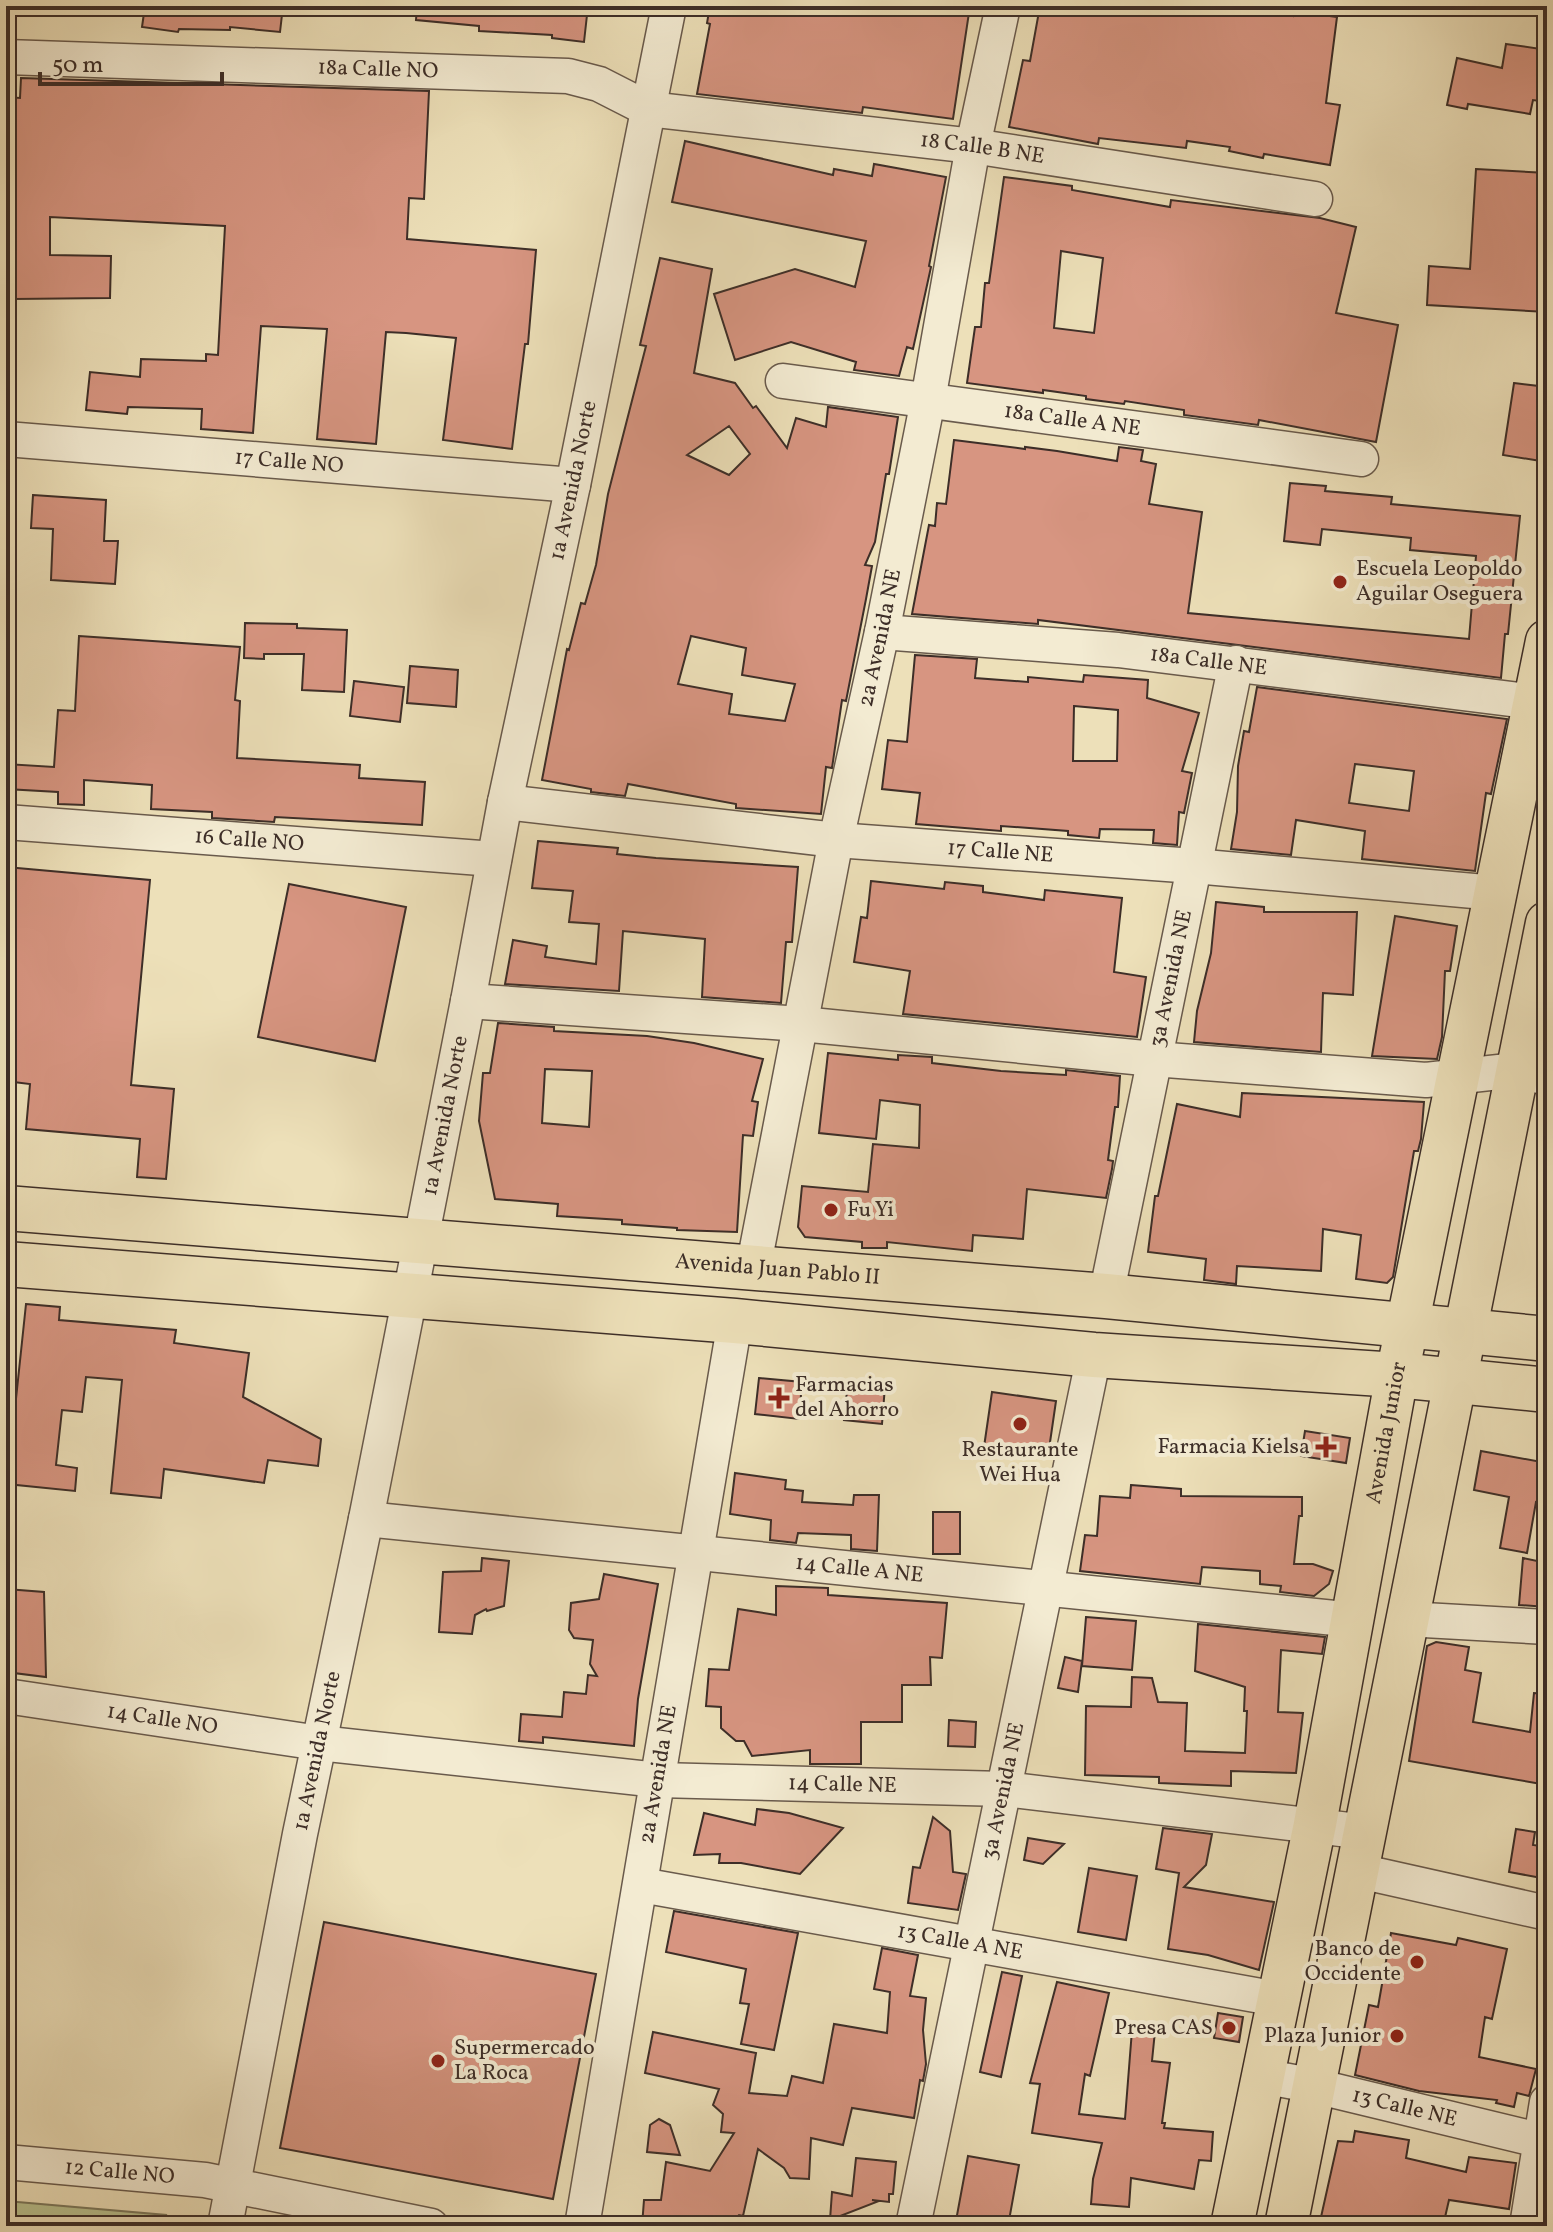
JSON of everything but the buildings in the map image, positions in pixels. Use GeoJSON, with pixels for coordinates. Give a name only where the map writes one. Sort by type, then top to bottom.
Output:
{"type":"FeatureCollection","features":[{"type":"Feature","properties":{"kind":"highway","name":"Avenida Juan Pablo II"},"geometry":{"type":"LineString","coordinates":[[6,1208],[1106,1296],[1547,1339]]}},
{"type":"Feature","properties":{"kind":"highway"},"geometry":{"type":"LineString","coordinates":[[6,1264],[735,1321],[1094,1355],[1397,1375],[1547,1390]]}},
{"type":"Feature","properties":{"kind":"main road","name":"Avenida Junior"},"geometry":{"type":"LineString","coordinates":[[1232,2226],[1315,1824],[1397,1375],[1547,641]]}},
{"type":"Feature","properties":{"kind":"main road"},"geometry":{"type":"LineString","coordinates":[[1286,2226],[1465,1330],[1532,1074],[1547,923]]}},
{"type":"Feature","properties":{"kind":"street","name":"1a Avenida Norte"},"geometry":{"type":"LineString","coordinates":[[225,2226],[505,802],[573,485],[669,6]]}},
{"type":"Feature","properties":{"kind":"street","name":"2a Avenida NE"},"geometry":{"type":"LineString","coordinates":[[753,1269],[836,840],[882,632],[928,400],[973,146],[1003,6]]}},
{"type":"Feature","properties":{"kind":"street","name":"18a Calle NO"},"geometry":{"type":"LineString","coordinates":[[6,57],[568,76],[599,84],[648,109]]}},
{"type":"Feature","properties":{"kind":"street","name":"18 Calle B NE"},"geometry":{"type":"LineString","coordinates":[[648,109],[973,146],[1315,199]]}},
{"type":"Feature","properties":{"kind":"street","name":"18a Calle A NE"},"geometry":{"type":"LineString","coordinates":[[783,381],[1361,459]]}},
{"type":"Feature","properties":{"kind":"street","name":"17 Calle NO"},"geometry":{"type":"LineString","coordinates":[[6,439],[573,485]]}},
{"type":"Feature","properties":{"kind":"street","name":"18a Calle NE"},"geometry":{"type":"LineString","coordinates":[[882,632],[1053,643],[1535,702]]}},
{"type":"Feature","properties":{"kind":"street","name":"3a Avenida NE"},"geometry":{"type":"LineString","coordinates":[[1106,1296],[1236,663]]}},
{"type":"Feature","properties":{"kind":"street","name":"17 Calle NE"},"geometry":{"type":"LineString","coordinates":[[505,802],[836,840],[1194,866],[1496,893]]}},
{"type":"Feature","properties":{"kind":"street","name":"16 Calle NO"},"geometry":{"type":"LineString","coordinates":[[6,822],[494,859]]}},
{"type":"Feature","properties":{"kind":"street"},"geometry":{"type":"LineString","coordinates":[[468,1001],[801,1024],[1154,1059],[1426,1080],[1532,1074]]}},
{"type":"Feature","properties":{"kind":"street","name":"2a Avenida NE"},"geometry":{"type":"LineString","coordinates":[[582,2226],[735,1321]]}},
{"type":"Feature","properties":{"kind":"street","name":"3a Avenida NE"},"geometry":{"type":"LineString","coordinates":[[913,2226],[1094,1355]]}},
{"type":"Feature","properties":{"kind":"street","name":"14 Calle A NE"},"geometry":{"type":"LineString","coordinates":[[366,1519],[1354,1620]]}},
{"type":"Feature","properties":{"kind":"street"},"geometry":{"type":"LineString","coordinates":[[1406,1619],[1547,1627]]}},
{"type":"Feature","properties":{"kind":"street","name":"14 Calle NO"},"geometry":{"type":"LineString","coordinates":[[6,1696],[319,1743]]}},
{"type":"Feature","properties":{"kind":"street","name":"14 Calle NE"},"geometry":{"type":"LineString","coordinates":[[319,1743],[658,1780],[1004,1789],[1315,1824],[1362,1851],[1547,1913]]}},
{"type":"Feature","properties":{"kind":"street","name":"13 Calle A NE"},"geometry":{"type":"LineString","coordinates":[[641,1885],[1278,1999]]}},
{"type":"Feature","properties":{"kind":"street","name":"13 Calle NE"},"geometry":{"type":"LineString","coordinates":[[1262,2076],[1544,2142]]}},
{"type":"Feature","properties":{"kind":"street"},"geometry":{"type":"LineString","coordinates":[[1527,2226],[1544,2142],[1547,2102]]}},
{"type":"Feature","properties":{"kind":"street","name":"12 Calle NO"},"geometry":{"type":"LineString","coordinates":[[6,2162],[182,2177],[431,2226]]}},
{"type":"Feature","properties":{"kind":"green space"},"geometry":{"type":"Polygon","coordinates":[[[6,2201],[166,2215],[163,2226],[6,2226],[6,2201]]]}},
{"type":"Feature","properties":{"kind":"place","name":"Escuela Leopoldo Aguilar Oseguera"},"geometry":{"type":"Point","coordinates":[1340,582]}},
{"type":"Feature","properties":{"kind":"place","name":"Fu Yi"},"geometry":{"type":"Point","coordinates":[831,1210]}},
{"type":"Feature","properties":{"kind":"place","name":"Farmacias del Ahorro"},"geometry":{"type":"Point","coordinates":[779,1398]}},
{"type":"Feature","properties":{"kind":"place","name":"Restaurante Wei Hua"},"geometry":{"type":"Point","coordinates":[1020,1424]}},
{"type":"Feature","properties":{"kind":"place","name":"Farmacia Kielsa"},"geometry":{"type":"Point","coordinates":[1326,1447]}},
{"type":"Feature","properties":{"kind":"place","name":"Banco de Occidente"},"geometry":{"type":"Point","coordinates":[1417,1962]}},
{"type":"Feature","properties":{"kind":"place","name":"Presa CAS"},"geometry":{"type":"Point","coordinates":[1229,2028]}},
{"type":"Feature","properties":{"kind":"place","name":"Plaza Junior"},"geometry":{"type":"Point","coordinates":[1397,2036]}},
{"type":"Feature","properties":{"kind":"place","name":"Supermercado La Roca"},"geometry":{"type":"Point","coordinates":[438,2061]}}]}
